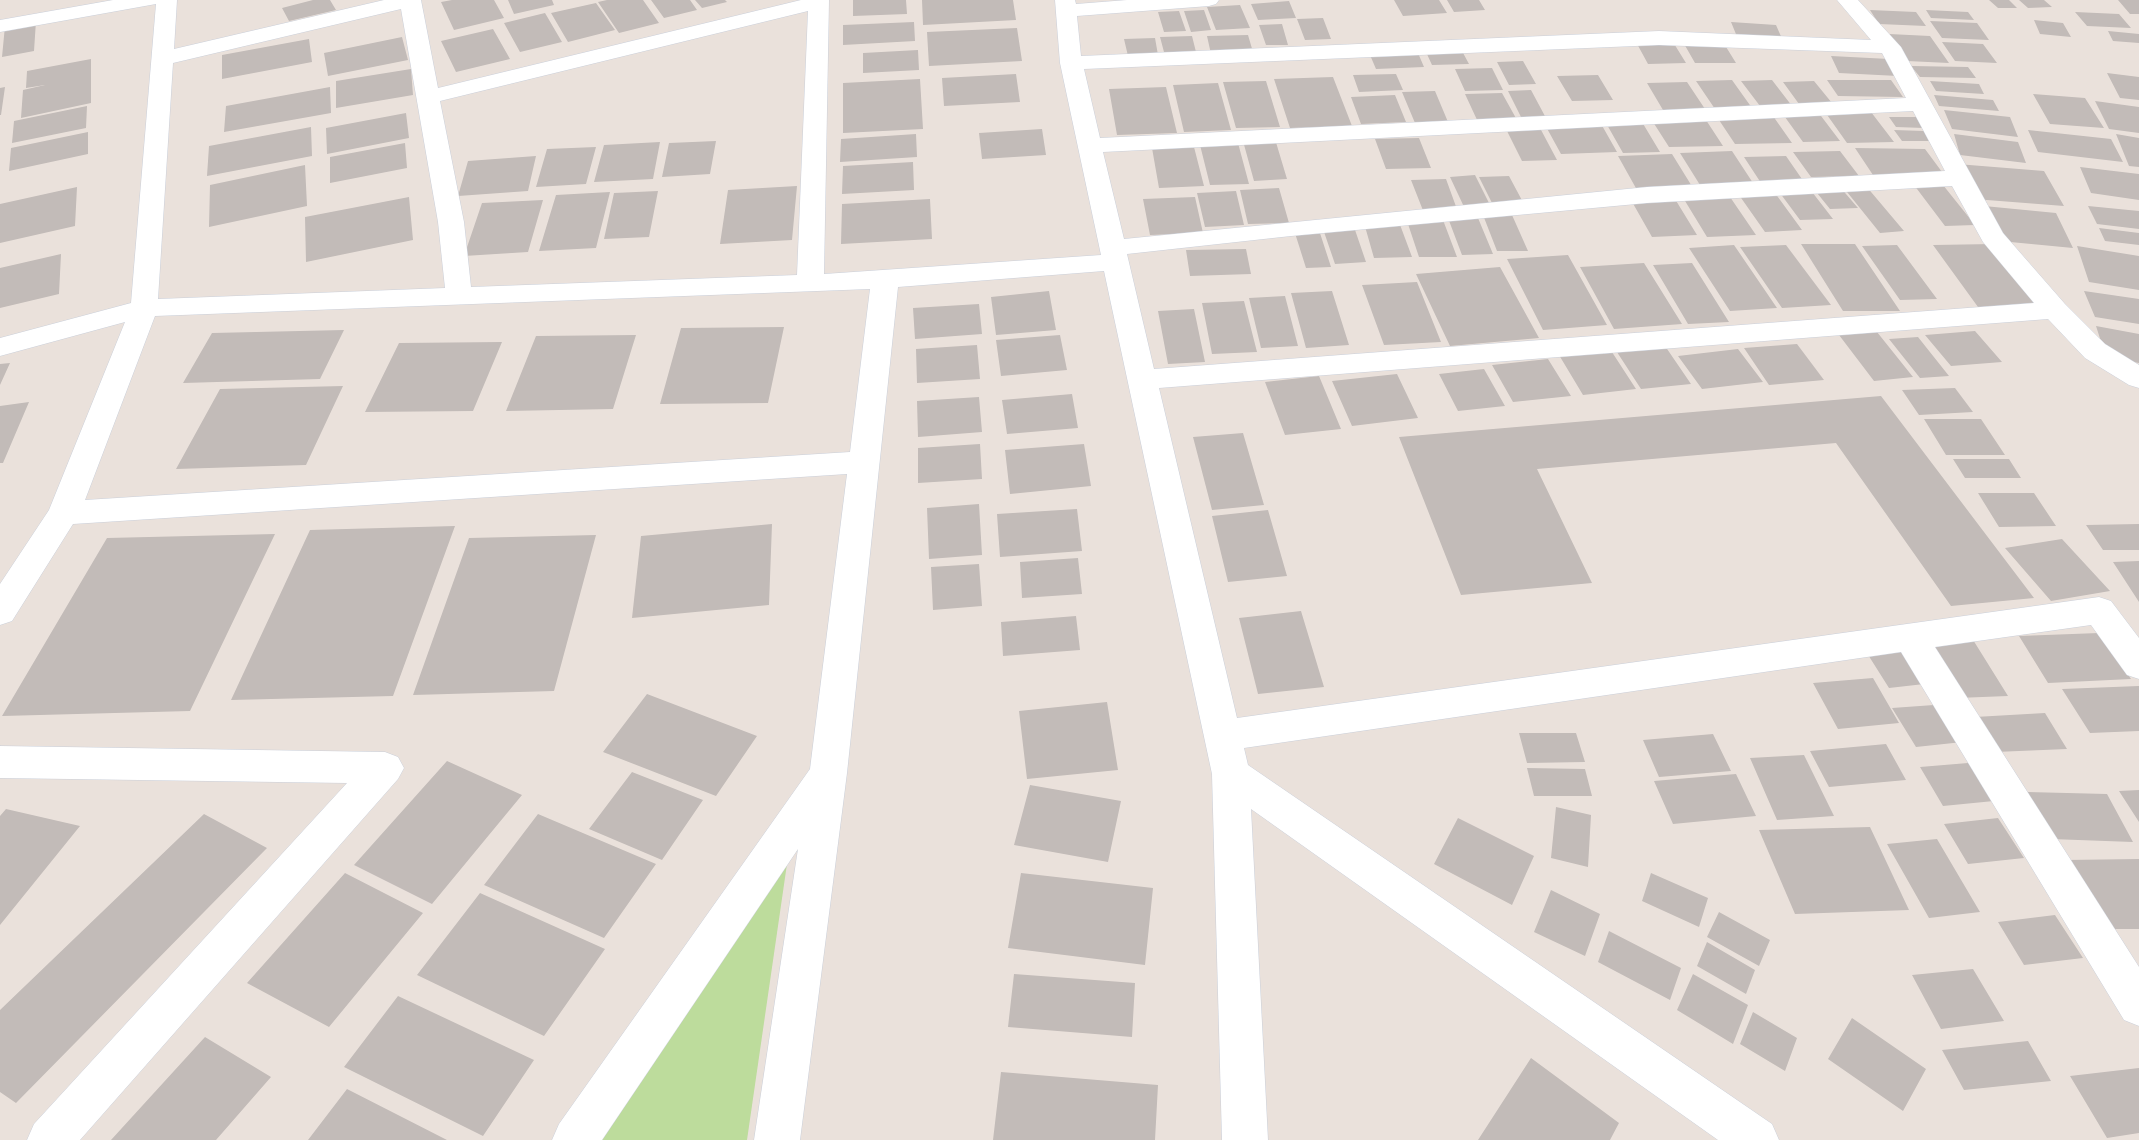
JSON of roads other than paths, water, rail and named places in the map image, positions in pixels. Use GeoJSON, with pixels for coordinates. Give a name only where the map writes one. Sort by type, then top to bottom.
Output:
{"type":"FeatureCollection","features":[{"type":"Feature","properties":{"kind":"street"},"geometry":{"type":"LineString","coordinates":[[0,26],[149,0]]}},
{"type":"Feature","properties":{"kind":"street"},"geometry":{"type":"LineString","coordinates":[[0,612],[64,513],[144,308],[167,0]]}},
{"type":"Feature","properties":{"kind":"street"},"geometry":{"type":"LineString","coordinates":[[162,59],[410,0],[426,98],[451,222],[459,297]]}},
{"type":"Feature","properties":{"kind":"street"},"geometry":{"type":"LineString","coordinates":[[1209,0],[1066,6],[1071,63],[1226,755],[1245,1140]]}},
{"type":"Feature","properties":{"kind":"street"},"geometry":{"type":"LineString","coordinates":[[1847,0],[1890,47],[1992,236],[2055,310],[2095,351],[2139,378]]}},
{"type":"Feature","properties":{"kind":"street"},"geometry":{"type":"LineString","coordinates":[[426,98],[819,1],[810,284]]}},
{"type":"Feature","properties":{"kind":"street"},"geometry":{"type":"LineString","coordinates":[[1071,63],[1659,38],[1890,47]]}},
{"type":"Feature","properties":{"kind":"street"},"geometry":{"type":"LineString","coordinates":[[1089,146],[1922,104]]}},
{"type":"Feature","properties":{"kind":"street"},"geometry":{"type":"LineString","coordinates":[[0,347],[144,308],[885,280],[1113,255],[1291,228],[1647,195],[1960,178]]}},
{"type":"Feature","properties":{"kind":"street"},"geometry":{"type":"LineString","coordinates":[[777,1140],[828,772],[862,462],[885,280]]}},
{"type":"Feature","properties":{"kind":"street"},"geometry":{"type":"LineString","coordinates":[[1142,380],[2055,310]]}},
{"type":"Feature","properties":{"kind":"street"},"geometry":{"type":"LineString","coordinates":[[64,513],[862,462]]}},
{"type":"Feature","properties":{"kind":"street"},"geometry":{"type":"LineString","coordinates":[[1226,755],[1910,637],[2099,610],[2139,665]]}},
{"type":"Feature","properties":{"kind":"street"},"geometry":{"type":"LineString","coordinates":[[1910,637],[2139,1005]]}},
{"type":"Feature","properties":{"kind":"street"},"geometry":{"type":"LineString","coordinates":[[1226,755],[1756,1140]]}},
{"type":"Feature","properties":{"kind":"street"},"geometry":{"type":"LineString","coordinates":[[0,762],[386,768],[50,1140]]}},
{"type":"Feature","properties":{"kind":"street"},"geometry":{"type":"LineString","coordinates":[[575,1140],[828,772]]}}]}
